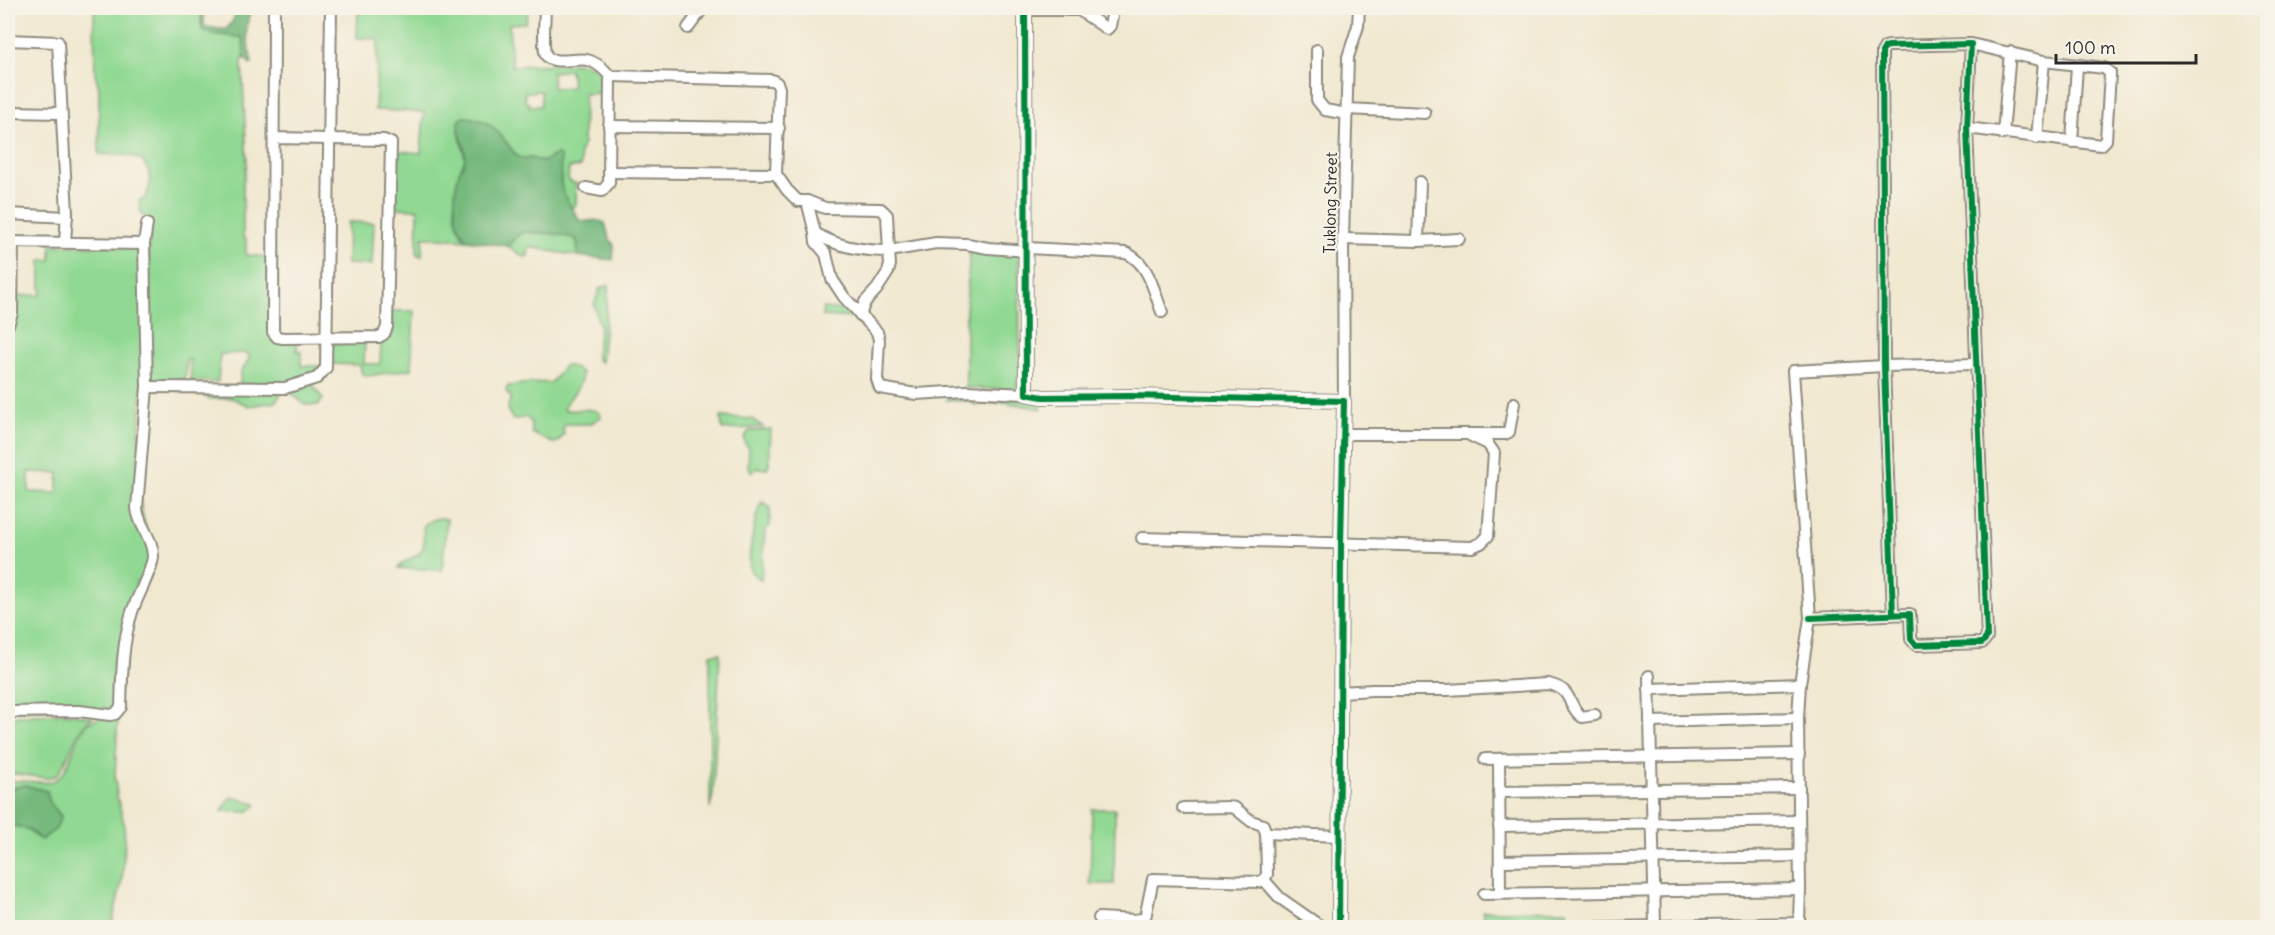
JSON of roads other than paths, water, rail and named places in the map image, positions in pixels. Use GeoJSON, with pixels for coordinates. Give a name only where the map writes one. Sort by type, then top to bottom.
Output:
{"type":"FeatureCollection","features":[{"type":"Feature","properties":{"kind":"street"},"geometry":{"type":"LineString","coordinates":[[274,8],[273,332],[277,337],[283,338],[373,338],[384,334],[387,327],[393,147],[391,143],[384,140],[274,138]]}},
{"type":"Feature","properties":{"kind":"street"},"geometry":{"type":"LineString","coordinates":[[147,387],[280,388],[294,386],[321,376],[327,365],[331,8]]}},
{"type":"Feature","properties":{"kind":"street"},"geometry":{"type":"LineString","coordinates":[[545,8],[546,54],[550,58],[591,61],[610,76],[772,80],[777,83],[779,128],[776,174],[787,190],[798,201],[807,201],[825,208],[881,209],[887,215],[890,265],[877,290],[865,302],[860,315]]}},
{"type":"Feature","properties":{"kind":"street"},"geometry":{"type":"LineString","coordinates":[[688,28],[703,8]]}},
{"type":"Feature","properties":{"kind":"street","name":"Tuklong Street"},"geometry":{"type":"LineString","coordinates":[[1344,401],[1343,239],[1348,57],[1358,26],[1359,8]]}},
{"type":"Feature","properties":{"kind":"street"},"geometry":{"type":"LineString","coordinates":[[1026,394],[1025,9],[1079,9],[1107,29],[1110,26],[1113,10]]}},
{"type":"Feature","properties":{"kind":"street"},"geometry":{"type":"LineString","coordinates":[[8,40],[58,42],[67,217],[65,242]]}},
{"type":"Feature","properties":{"kind":"street"},"geometry":{"type":"LineString","coordinates":[[1810,618],[1910,614],[1911,639],[1916,645],[1982,643],[1987,637],[1967,129],[1971,44]]}},
{"type":"Feature","properties":{"kind":"street"},"geometry":{"type":"LineString","coordinates":[[1893,614],[1884,366],[1882,52],[1885,47],[1889,46],[1971,44],[2044,61],[2104,68],[2110,73],[2106,140],[2101,145],[1967,129]]}},
{"type":"Feature","properties":{"kind":"street"},"geometry":{"type":"LineString","coordinates":[[1317,50],[1317,100],[1325,110],[1425,113]]}},
{"type":"Feature","properties":{"kind":"street"},"geometry":{"type":"LineString","coordinates":[[2003,134],[2010,52]]}},
{"type":"Feature","properties":{"kind":"street"},"geometry":{"type":"LineString","coordinates":[[2037,138],[2044,61]]}},
{"type":"Feature","properties":{"kind":"street"},"geometry":{"type":"LineString","coordinates":[[2072,142],[2077,66]]}},
{"type":"Feature","properties":{"kind":"street"},"geometry":{"type":"LineString","coordinates":[[586,188],[604,190],[609,183],[610,76]]}},
{"type":"Feature","properties":{"kind":"street"},"geometry":{"type":"LineString","coordinates":[[8,112],[60,113]]}},
{"type":"Feature","properties":{"kind":"street"},"geometry":{"type":"LineString","coordinates":[[609,126],[779,128]]}},
{"type":"Feature","properties":{"kind":"street"},"geometry":{"type":"LineString","coordinates":[[609,172],[776,174]]}},
{"type":"Feature","properties":{"kind":"street"},"geometry":{"type":"LineString","coordinates":[[1418,241],[1420,182]]}},
{"type":"Feature","properties":{"kind":"street"},"geometry":{"type":"LineString","coordinates":[[807,201],[816,242],[826,254],[832,279],[860,315],[872,324],[879,336],[877,380],[880,388],[916,394],[967,391],[1043,397],[1130,396],[1344,401],[1339,927]]}},
{"type":"Feature","properties":{"kind":"street"},"geometry":{"type":"LineString","coordinates":[[8,214],[67,217]]}},
{"type":"Feature","properties":{"kind":"street"},"geometry":{"type":"LineString","coordinates":[[8,712],[80,711],[110,715],[115,714],[121,707],[124,642],[136,599],[153,557],[151,543],[137,508],[147,387],[144,244],[147,224]]}},
{"type":"Feature","properties":{"kind":"street"},"geometry":{"type":"LineString","coordinates":[[815,233],[843,246],[871,251],[890,251],[936,243],[967,244],[988,248],[1126,253],[1137,258],[1145,267],[1162,312]]}},
{"type":"Feature","properties":{"kind":"street"},"geometry":{"type":"LineString","coordinates":[[1343,239],[1418,241],[1459,239]]}},
{"type":"Feature","properties":{"kind":"street"},"geometry":{"type":"LineString","coordinates":[[8,325],[12,316],[10,242],[144,244]]}},
{"type":"Feature","properties":{"kind":"street"},"geometry":{"type":"LineString","coordinates":[[1566,927],[1796,923],[1800,917],[1798,718],[1800,684],[1810,618],[1793,371],[1976,364]]}},
{"type":"Feature","properties":{"kind":"street"},"geometry":{"type":"LineString","coordinates":[[1343,434],[1500,435],[1509,432],[1514,403]]}},
{"type":"Feature","properties":{"kind":"street"},"geometry":{"type":"LineString","coordinates":[[1142,538],[1472,547],[1482,543],[1488,536],[1491,525],[1494,453],[1488,444],[1471,436]]}},
{"type":"Feature","properties":{"kind":"street"},"geometry":{"type":"LineString","coordinates":[[1649,676],[1654,891],[1657,926]]}},
{"type":"Feature","properties":{"kind":"street"},"geometry":{"type":"LineString","coordinates":[[1341,693],[1548,684],[1563,689],[1569,695],[1577,713],[1582,717],[1595,715]]}},
{"type":"Feature","properties":{"kind":"street"},"geometry":{"type":"LineString","coordinates":[[1649,689],[1800,684]]}},
{"type":"Feature","properties":{"kind":"street"},"geometry":{"type":"LineString","coordinates":[[1650,722],[1798,718]]}},
{"type":"Feature","properties":{"kind":"street"},"geometry":{"type":"LineString","coordinates":[[1485,759],[1799,754]]}},
{"type":"Feature","properties":{"kind":"street"},"geometry":{"type":"LineString","coordinates":[[1499,759],[1500,893]]}},
{"type":"Feature","properties":{"kind":"street"},"geometry":{"type":"LineString","coordinates":[[1499,792],[1798,788]]}},
{"type":"Feature","properties":{"kind":"street"},"geometry":{"type":"LineString","coordinates":[[1099,918],[1135,920],[1145,918],[1150,898],[1150,882],[1153,879],[1259,882],[1264,880],[1267,874],[1266,833],[1263,825],[1251,821],[1234,808],[1183,808]]}},
{"type":"Feature","properties":{"kind":"street"},"geometry":{"type":"LineString","coordinates":[[1499,826],[1799,821]]}},
{"type":"Feature","properties":{"kind":"street"},"geometry":{"type":"LineString","coordinates":[[1266,833],[1340,836]]}},
{"type":"Feature","properties":{"kind":"street"},"geometry":{"type":"LineString","coordinates":[[1500,861],[1800,856]]}},
{"type":"Feature","properties":{"kind":"street"},"geometry":{"type":"LineString","coordinates":[[1264,880],[1280,898],[1323,927]]}},
{"type":"Feature","properties":{"kind":"street"},"geometry":{"type":"LineString","coordinates":[[1484,894],[1800,889]]}}]}
